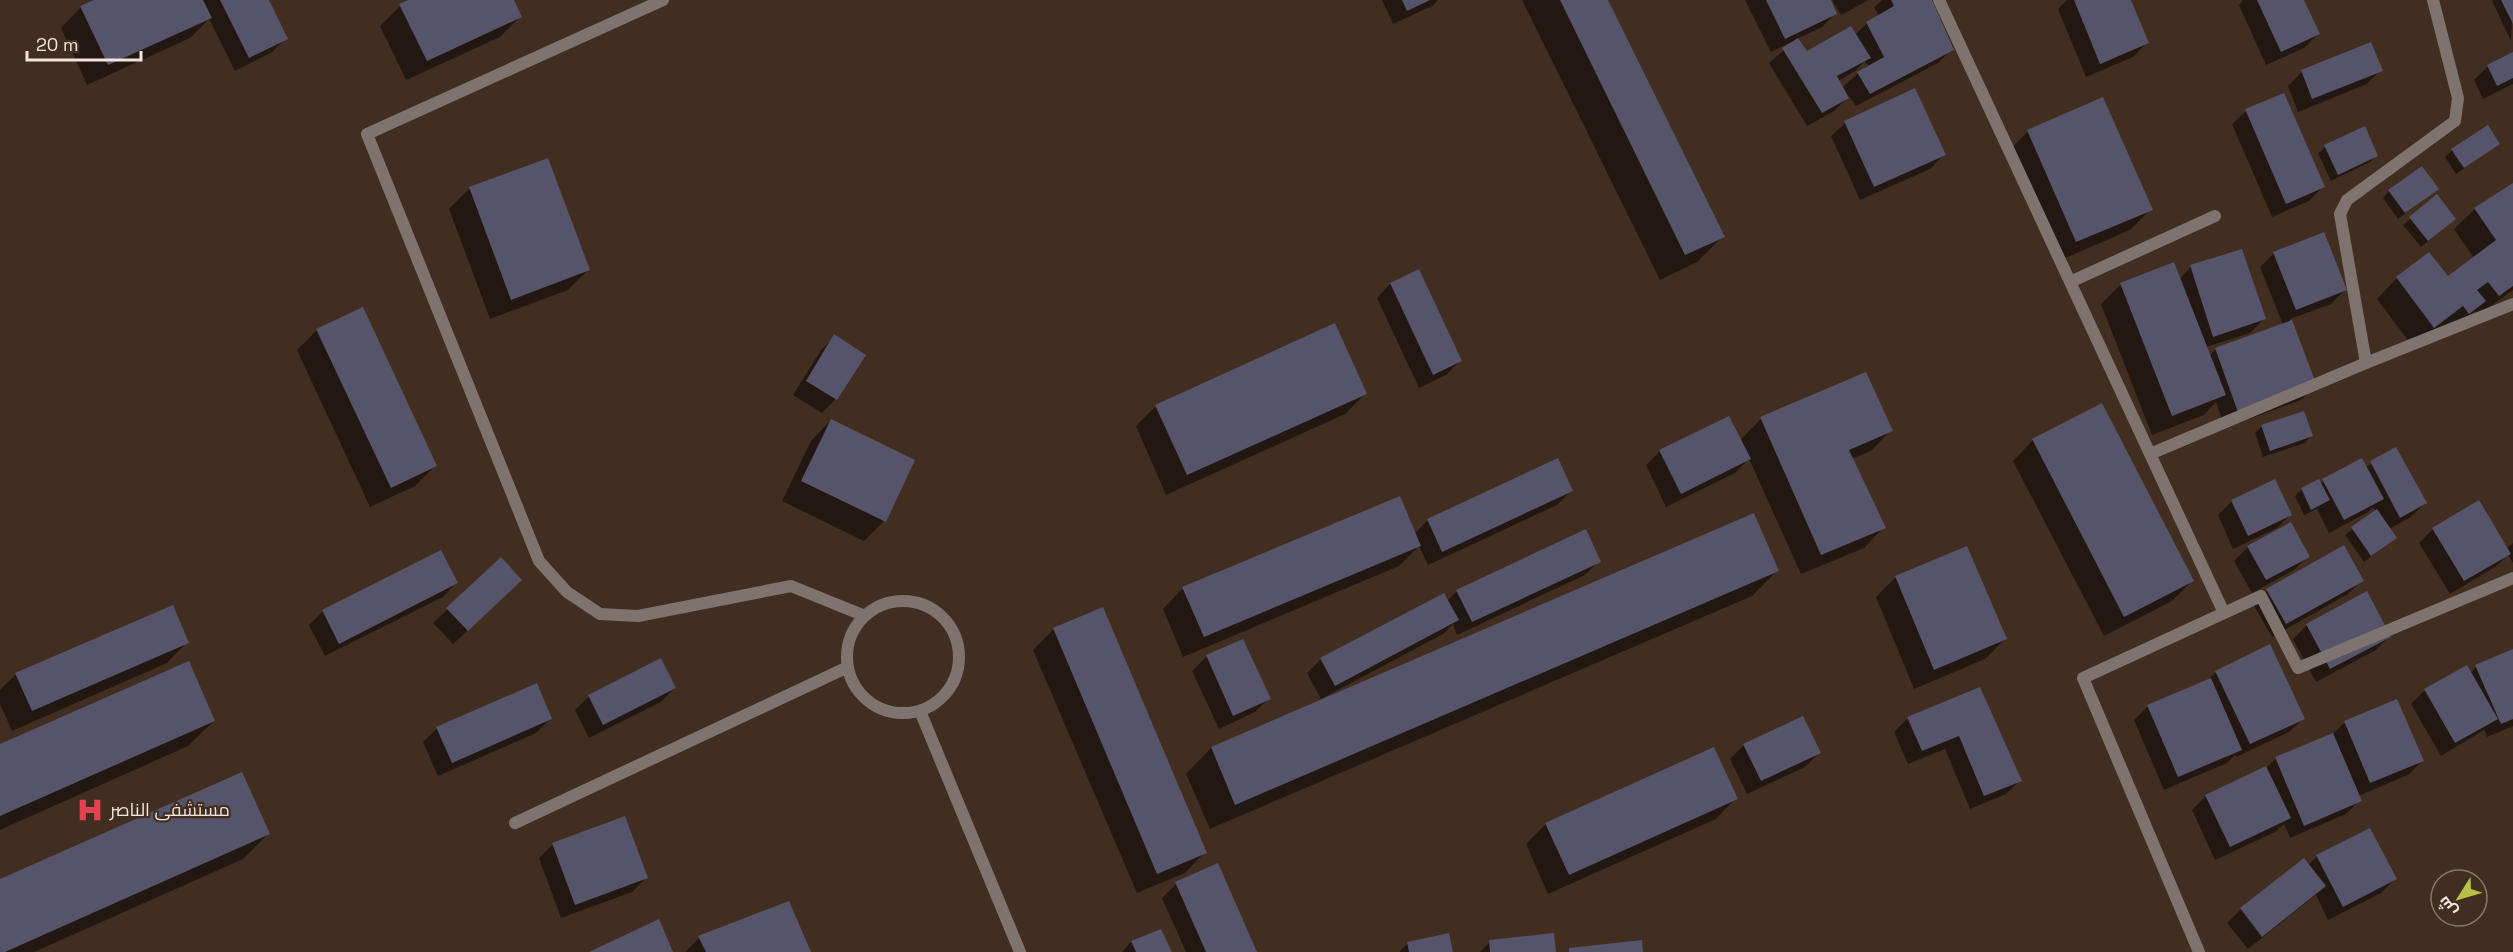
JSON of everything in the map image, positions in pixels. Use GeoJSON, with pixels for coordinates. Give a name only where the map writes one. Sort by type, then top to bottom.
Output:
{"type":"FeatureCollection","features":[{"type":"Feature","properties":{"kind":"street"},"geometry":{"type":"LineString","coordinates":[[663,0],[367,134],[539,561],[567,592],[600,614],[638,616],[791,586],[865,616]]}},
{"type":"Feature","properties":{"kind":"street"},"geometry":{"type":"LineString","coordinates":[[1939,0],[2224,613]]}},
{"type":"Feature","properties":{"kind":"street"},"geometry":{"type":"LineString","coordinates":[[2366,363],[2340,214],[2347,200],[2455,121],[2458,98],[2433,0]]}},
{"type":"Feature","properties":{"kind":"street"},"geometry":{"type":"LineString","coordinates":[[2070,282],[2215,216]]}},
{"type":"Feature","properties":{"kind":"street"},"geometry":{"type":"LineString","coordinates":[[2150,454],[2513,304]]}},
{"type":"Feature","properties":{"kind":"street"},"geometry":{"type":"LineString","coordinates":[[2199,952],[2083,678],[2261,596],[2298,668],[2513,578]]}},
{"type":"Feature","properties":{"kind":"street"},"geometry":{"type":"LineString","coordinates":[[898,601],[916,603],[933,609],[946,622],[956,638],[959,655],[957,674],[949,690],[936,703],[920,711],[901,713],[883,709],[867,699],[855,685],[848,667],[848,649],[854,630],[865,616],[881,605],[898,601]]}},
{"type":"Feature","properties":{"kind":"street"},"geometry":{"type":"LineString","coordinates":[[515,823],[848,667]]}},
{"type":"Feature","properties":{"kind":"street"},"geometry":{"type":"LineString","coordinates":[[920,711],[1020,952]]}},
{"type":"Feature","properties":{"kind":"building"},"geometry":{"type":"Polygon","coordinates":[[[94,0],[203,0],[212,18],[108,65],[80,6],[94,0]]]}},
{"type":"Feature","properties":{"kind":"building"},"geometry":{"type":"Polygon","coordinates":[[[220,0],[269,0],[288,39],[249,58],[220,0]]]}},
{"type":"Feature","properties":{"kind":"building"},"geometry":{"type":"Polygon","coordinates":[[[408,0],[514,0],[522,17],[427,61],[399,4],[408,0]]]}},
{"type":"Feature","properties":{"kind":"building"},"geometry":{"type":"Polygon","coordinates":[[[1402,0],[1430,0],[1407,11],[1402,0]]]}},
{"type":"Feature","properties":{"kind":"building"},"geometry":{"type":"Polygon","coordinates":[[[1560,0],[1608,0],[1725,237],[1685,255],[1560,0]]]}},
{"type":"Feature","properties":{"kind":"building"},"geometry":{"type":"Polygon","coordinates":[[[1766,0],[1831,0],[1837,14],[1785,39],[1766,0]]]}},
{"type":"Feature","properties":{"kind":"building"},"geometry":{"type":"Polygon","coordinates":[[[1891,0],[1932,0],[1954,50],[1870,94],[1857,72],[1884,57],[1866,22],[1894,6],[1891,0]]]}},
{"type":"Feature","properties":{"kind":"building"},"geometry":{"type":"Polygon","coordinates":[[[2074,0],[2131,0],[2149,43],[2100,64],[2074,0]]]}},
{"type":"Feature","properties":{"kind":"building"},"geometry":{"type":"Polygon","coordinates":[[[2257,0],[2304,0],[2320,34],[2281,52],[2257,0]]]}},
{"type":"Feature","properties":{"kind":"building"},"geometry":{"type":"Polygon","coordinates":[[[2501,0],[2513,0],[2513,24],[2501,0]]]}},
{"type":"Feature","properties":{"kind":"building"},"geometry":{"type":"Polygon","coordinates":[[[1851,26],[1871,58],[1837,76],[1849,98],[1822,113],[1782,48],[1798,38],[1807,51],[1851,26]]]}},
{"type":"Feature","properties":{"kind":"building"},"geometry":{"type":"Polygon","coordinates":[[[2371,42],[2383,71],[2312,99],[2301,70],[2371,42]]]}},
{"type":"Feature","properties":{"kind":"building"},"geometry":{"type":"Polygon","coordinates":[[[2513,52],[2513,78],[2497,86],[2487,65],[2513,52]]]}},
{"type":"Feature","properties":{"kind":"building"},"geometry":{"type":"Polygon","coordinates":[[[1915,88],[1946,155],[1874,187],[1844,121],[1915,88]]]}},
{"type":"Feature","properties":{"kind":"building"},"geometry":{"type":"Polygon","coordinates":[[[2284,93],[2325,187],[2286,204],[2245,109],[2284,93]]]}},
{"type":"Feature","properties":{"kind":"building"},"geometry":{"type":"Polygon","coordinates":[[[2103,97],[2153,210],[2076,242],[2027,130],[2103,97]]]}},
{"type":"Feature","properties":{"kind":"building"},"geometry":{"type":"Polygon","coordinates":[[[2488,125],[2500,144],[2464,168],[2451,149],[2488,125]]]}},
{"type":"Feature","properties":{"kind":"building"},"geometry":{"type":"Polygon","coordinates":[[[2365,126],[2378,156],[2338,175],[2324,145],[2365,126]]]}},
{"type":"Feature","properties":{"kind":"building"},"geometry":{"type":"Polygon","coordinates":[[[548,158],[590,270],[511,300],[469,187],[548,158]]]}},
{"type":"Feature","properties":{"kind":"building"},"geometry":{"type":"Polygon","coordinates":[[[2422,166],[2439,189],[2405,213],[2388,190],[2422,166]]]}},
{"type":"Feature","properties":{"kind":"building"},"geometry":{"type":"Polygon","coordinates":[[[2513,183],[2513,286],[2499,296],[2488,282],[2477,290],[2486,301],[2469,314],[2463,306],[2434,328],[2396,277],[2429,252],[2448,276],[2496,240],[2474,208],[2513,183]]]}},
{"type":"Feature","properties":{"kind":"building"},"geometry":{"type":"Polygon","coordinates":[[[2437,194],[2456,219],[2428,241],[2409,217],[2437,194]]]}},
{"type":"Feature","properties":{"kind":"building"},"geometry":{"type":"Polygon","coordinates":[[[2324,232],[2347,290],[2296,310],[2273,252],[2324,232]]]}},
{"type":"Feature","properties":{"kind":"building"},"geometry":{"type":"Polygon","coordinates":[[[2242,249],[2266,319],[2213,337],[2190,265],[2242,249]]]}},
{"type":"Feature","properties":{"kind":"building"},"geometry":{"type":"Polygon","coordinates":[[[2174,262],[2226,395],[2172,416],[2120,283],[2174,262]]]}},
{"type":"Feature","properties":{"kind":"building"},"geometry":{"type":"Polygon","coordinates":[[[1419,269],[1462,361],[1433,375],[1390,283],[1419,269]]]}},
{"type":"Feature","properties":{"kind":"building"},"geometry":{"type":"Polygon","coordinates":[[[363,307],[437,466],[391,488],[316,329],[363,307]]]}},
{"type":"Feature","properties":{"kind":"building"},"geometry":{"type":"Polygon","coordinates":[[[2292,320],[2317,386],[2239,415],[2215,348],[2292,320]]]}},
{"type":"Feature","properties":{"kind":"building"},"geometry":{"type":"Polygon","coordinates":[[[1335,323],[1367,394],[1187,475],[1155,405],[1335,323]]]}},
{"type":"Feature","properties":{"kind":"building"},"geometry":{"type":"Polygon","coordinates":[[[834,334],[866,355],[837,400],[806,381],[834,334]]]}},
{"type":"Feature","properties":{"kind":"building"},"geometry":{"type":"Polygon","coordinates":[[[1866,372],[1893,431],[1849,450],[1886,528],[1821,555],[1760,417],[1866,372]]]}},
{"type":"Feature","properties":{"kind":"building"},"geometry":{"type":"Polygon","coordinates":[[[2102,403],[2194,581],[2124,617],[2032,439],[2102,403]]]}},
{"type":"Feature","properties":{"kind":"building"},"geometry":{"type":"Polygon","coordinates":[[[2304,411],[2313,436],[2270,451],[2261,425],[2304,411]]]}},
{"type":"Feature","properties":{"kind":"building"},"geometry":{"type":"Polygon","coordinates":[[[1729,416],[1751,459],[1681,494],[1659,450],[1729,416]]]}},
{"type":"Feature","properties":{"kind":"building"},"geometry":{"type":"Polygon","coordinates":[[[831,419],[915,460],[886,522],[801,481],[831,419]]]}},
{"type":"Feature","properties":{"kind":"building"},"geometry":{"type":"Polygon","coordinates":[[[2396,447],[2427,503],[2400,518],[2370,461],[2396,447]]]}},
{"type":"Feature","properties":{"kind":"building"},"geometry":{"type":"Polygon","coordinates":[[[1558,458],[1573,491],[1442,552],[1427,519],[1558,458]]]}},
{"type":"Feature","properties":{"kind":"building"},"geometry":{"type":"Polygon","coordinates":[[[2362,458],[2384,499],[2344,520],[2322,479],[2362,458]]]}},
{"type":"Feature","properties":{"kind":"building"},"geometry":{"type":"Polygon","coordinates":[[[2275,479],[2292,515],[2248,536],[2231,500],[2275,479]]]}},
{"type":"Feature","properties":{"kind":"building"},"geometry":{"type":"Polygon","coordinates":[[[2319,479],[2330,500],[2311,510],[2301,488],[2319,479]]]}},
{"type":"Feature","properties":{"kind":"building"},"geometry":{"type":"Polygon","coordinates":[[[1400,496],[1421,546],[1204,637],[1182,587],[1400,496]]]}},
{"type":"Feature","properties":{"kind":"building"},"geometry":{"type":"Polygon","coordinates":[[[2479,500],[2511,554],[2464,581],[2432,528],[2479,500]]]}},
{"type":"Feature","properties":{"kind":"building"},"geometry":{"type":"Polygon","coordinates":[[[2377,509],[2397,538],[2371,556],[2351,527],[2377,509]]]}},
{"type":"Feature","properties":{"kind":"building"},"geometry":{"type":"Polygon","coordinates":[[[1754,513],[1779,571],[1235,805],[1211,747],[1754,513]]]}},
{"type":"Feature","properties":{"kind":"building"},"geometry":{"type":"Polygon","coordinates":[[[2291,522],[2310,557],[2266,580],[2247,546],[2291,522]]]}},
{"type":"Feature","properties":{"kind":"building"},"geometry":{"type":"Polygon","coordinates":[[[1586,529],[1601,562],[1472,622],[1456,590],[1586,529]]]}},
{"type":"Feature","properties":{"kind":"building"},"geometry":{"type":"Polygon","coordinates":[[[2344,545],[2364,581],[2286,624],[2266,589],[2344,545]]]}},
{"type":"Feature","properties":{"kind":"building"},"geometry":{"type":"Polygon","coordinates":[[[1967,546],[2007,639],[1934,670],[1895,576],[1967,546]]]}},
{"type":"Feature","properties":{"kind":"building"},"geometry":{"type":"Polygon","coordinates":[[[441,550],[458,583],[339,644],[322,610],[441,550]]]}},
{"type":"Feature","properties":{"kind":"building"},"geometry":{"type":"Polygon","coordinates":[[[501,557],[522,580],[468,631],[446,608],[501,557]]]}},
{"type":"Feature","properties":{"kind":"building"},"geometry":{"type":"Polygon","coordinates":[[[2367,591],[2391,637],[2330,669],[2306,624],[2367,591]]]}},
{"type":"Feature","properties":{"kind":"building"},"geometry":{"type":"Polygon","coordinates":[[[1444,593],[1459,620],[1335,686],[1320,658],[1444,593]]]}},
{"type":"Feature","properties":{"kind":"building"},"geometry":{"type":"Polygon","coordinates":[[[173,605],[189,643],[32,711],[15,673],[173,605]]]}},
{"type":"Feature","properties":{"kind":"building"},"geometry":{"type":"Polygon","coordinates":[[[1103,607],[1207,853],[1157,874],[1053,628],[1103,607]]]}},
{"type":"Feature","properties":{"kind":"building"},"geometry":{"type":"Polygon","coordinates":[[[1243,639],[1271,699],[1233,716],[1206,655],[1243,639]]]}},
{"type":"Feature","properties":{"kind":"building"},"geometry":{"type":"Polygon","coordinates":[[[2270,644],[2305,719],[2250,744],[2215,671],[2270,644]]]}},
{"type":"Feature","properties":{"kind":"building"},"geometry":{"type":"Polygon","coordinates":[[[2513,649],[2513,719],[2501,724],[2475,665],[2513,649]]]}},
{"type":"Feature","properties":{"kind":"building"},"geometry":{"type":"Polygon","coordinates":[[[661,658],[676,688],[603,725],[588,695],[661,658]]]}},
{"type":"Feature","properties":{"kind":"building"},"geometry":{"type":"Polygon","coordinates":[[[189,661],[215,721],[0,816],[0,744],[189,661]]]}},
{"type":"Feature","properties":{"kind":"building"},"geometry":{"type":"Polygon","coordinates":[[[2467,665],[2498,719],[2455,743],[2424,689],[2467,665]]]}},
{"type":"Feature","properties":{"kind":"building"},"geometry":{"type":"Polygon","coordinates":[[[2211,678],[2242,750],[2178,777],[2147,705],[2211,678]]]}},
{"type":"Feature","properties":{"kind":"building"},"geometry":{"type":"Polygon","coordinates":[[[537,683],[552,719],[452,763],[436,727],[537,683]]]}},
{"type":"Feature","properties":{"kind":"building"},"geometry":{"type":"Polygon","coordinates":[[[1980,687],[2022,781],[1984,796],[1959,736],[1922,751],[1907,717],[1980,687]]]}},
{"type":"Feature","properties":{"kind":"building"},"geometry":{"type":"Polygon","coordinates":[[[2397,699],[2424,761],[2370,783],[2344,721],[2397,699]]]}},
{"type":"Feature","properties":{"kind":"building"},"geometry":{"type":"Polygon","coordinates":[[[1803,716],[1821,753],[1761,781],[1743,744],[1803,716]]]}},
{"type":"Feature","properties":{"kind":"building"},"geometry":{"type":"Polygon","coordinates":[[[2333,733],[2362,801],[2304,826],[2275,757],[2333,733]]]}},
{"type":"Feature","properties":{"kind":"building"},"geometry":{"type":"Polygon","coordinates":[[[1714,747],[1738,799],[1569,875],[1545,823],[1714,747]]]}},
{"type":"Feature","properties":{"kind":"building"},"geometry":{"type":"Polygon","coordinates":[[[2266,766],[2291,818],[2230,847],[2205,795],[2266,766]]]}},
{"type":"Feature","properties":{"kind":"building"},"geometry":{"type":"Polygon","coordinates":[[[242,772],[270,834],[5,952],[0,952],[0,879],[242,772]]]}},
{"type":"Feature","properties":{"kind":"building"},"geometry":{"type":"Polygon","coordinates":[[[625,816],[648,878],[575,905],[552,843],[625,816]]]}},
{"type":"Feature","properties":{"kind":"building"},"geometry":{"type":"Polygon","coordinates":[[[2370,828],[2397,879],[2343,907],[2316,855],[2370,828]]]}},
{"type":"Feature","properties":{"kind":"building"},"geometry":{"type":"Polygon","coordinates":[[[2304,858],[2326,886],[2262,937],[2240,908],[2304,858]]]}},
{"type":"Feature","properties":{"kind":"building"},"geometry":{"type":"Polygon","coordinates":[[[1218,863],[1257,952],[1206,952],[1175,882],[1218,863]]]}},
{"type":"Feature","properties":{"kind":"building"},"geometry":{"type":"Polygon","coordinates":[[[789,901],[811,952],[706,952],[698,936],[789,901]]]}},
{"type":"Feature","properties":{"kind":"building"},"geometry":{"type":"Polygon","coordinates":[[[659,919],[673,952],[589,952],[659,919]]]}},
{"type":"Feature","properties":{"kind":"building"},"geometry":{"type":"Polygon","coordinates":[[[1161,929],[1172,952],[1136,952],[1131,941],[1161,929]]]}},
{"type":"Feature","properties":{"kind":"building"},"geometry":{"type":"Polygon","coordinates":[[[1449,933],[1453,952],[1409,952],[1407,942],[1449,933]]]}},
{"type":"Feature","properties":{"kind":"building"},"geometry":{"type":"Polygon","coordinates":[[[1554,933],[1556,952],[1490,952],[1489,940],[1554,933]]]}},
{"type":"Feature","properties":{"kind":"building"},"geometry":{"type":"Polygon","coordinates":[[[1642,940],[1643,952],[1569,952],[1569,948],[1642,940]]]}},
{"type":"Feature","properties":{"kind":"place","name":"مستشفى الناصر"},"geometry":{"type":"Point","coordinates":[90,810]}}]}
